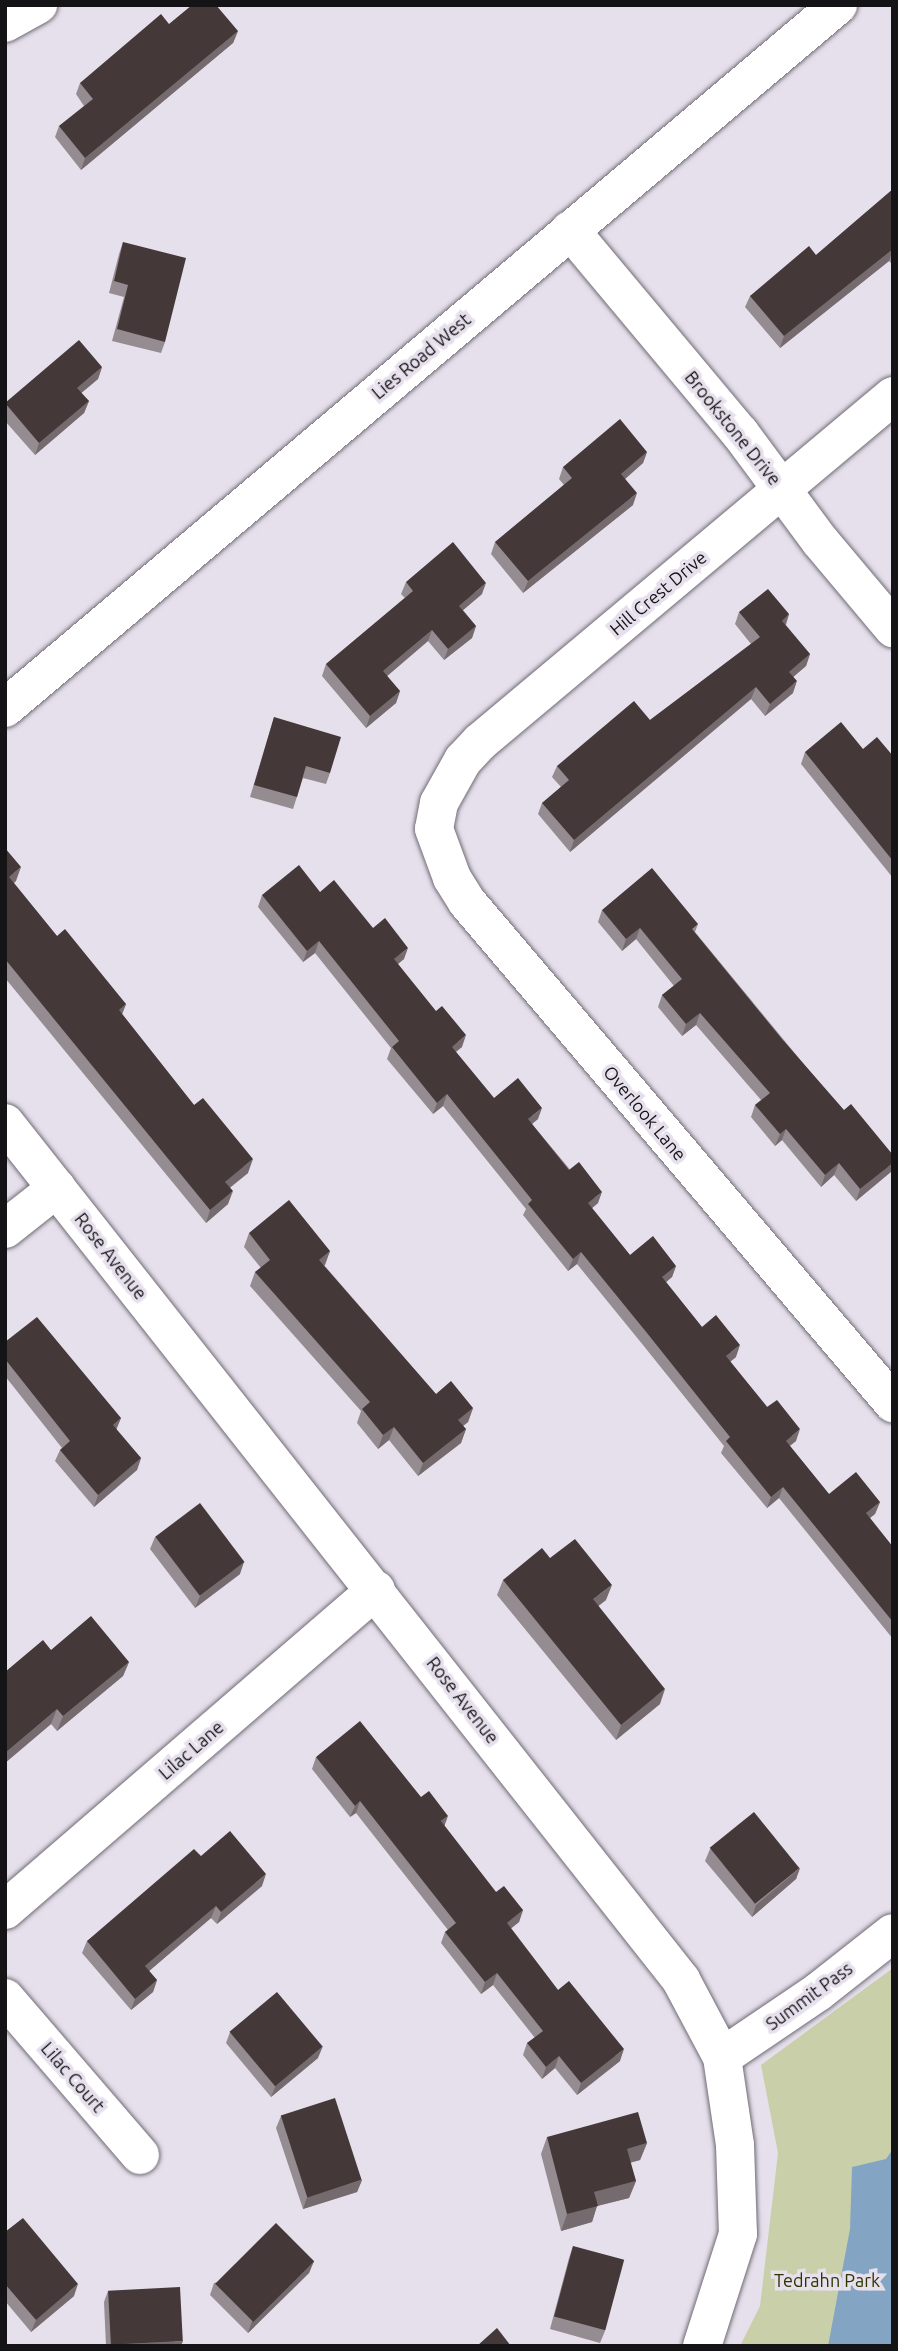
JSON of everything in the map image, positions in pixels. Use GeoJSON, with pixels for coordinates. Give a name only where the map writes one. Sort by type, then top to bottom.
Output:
{"type":"FeatureCollection","features":[{"type":"Feature","properties":{"kind":"street"},"geometry":{"type":"LineString","coordinates":[[5,23],[38,5]]}},
{"type":"Feature","properties":{"kind":"street","name":"Lies Road West"},"geometry":{"type":"LineString","coordinates":[[5,708],[838,5]]}},
{"type":"Feature","properties":{"kind":"street","name":"Brookstone Drive"},"geometry":{"type":"LineString","coordinates":[[570,230],[893,628]]}},
{"type":"Feature","properties":{"kind":"street","name":"Hill Crest Drive"},"geometry":{"type":"LineString","coordinates":[[439,803],[463,760],[480,743],[893,396]]}},
{"type":"Feature","properties":{"kind":"street","name":"Overlook Lane"},"geometry":{"type":"LineString","coordinates":[[439,803],[434,829],[452,878],[467,902],[893,1403]]}},
{"type":"Feature","properties":{"kind":"street","name":"Rose Avenue"},"geometry":{"type":"LineString","coordinates":[[5,1123],[659,1947],[722,2057],[735,2145],[738,2234],[702,2346]]}},
{"type":"Feature","properties":{"kind":"street"},"geometry":{"type":"LineString","coordinates":[[5,1229],[57,1188]]}},
{"type":"Feature","properties":{"kind":"street","name":"Lilac Lane"},"geometry":{"type":"LineString","coordinates":[[5,1910],[376,1590]]}},
{"type":"Feature","properties":{"kind":"street","name":"Summit Pass"},"geometry":{"type":"LineString","coordinates":[[722,2057],[818,1992],[893,1933]]}},
{"type":"Feature","properties":{"kind":"street","name":"Lilac Court"},"geometry":{"type":"LineString","coordinates":[[5,1998],[140,2155]]}},
{"type":"Feature","properties":{"kind":"green space","name":"Tedrahn Park"},"geometry":{"type":"Polygon","coordinates":[[[893,1968],[893,2346],[740,2346],[760,2306],[778,2153],[761,2065],[893,1968]]]}},
{"type":"Feature","properties":{"kind":"water"},"geometry":{"type":"Polygon","coordinates":[[[893,2149],[893,2346],[828,2346],[850,2229],[852,2167],[886,2159],[893,2149]]]}},
{"type":"Feature","properties":{"kind":"building"},"geometry":{"type":"Polygon","coordinates":[[[192,5],[216,5],[238,31],[85,158],[59,126],[93,99],[80,83],[161,14],[169,24],[192,5]]]}},
{"type":"Feature","properties":{"kind":"building"},"geometry":{"type":"Polygon","coordinates":[[[893,189],[893,249],[784,336],[750,296],[809,246],[816,255],[893,189]]]}},
{"type":"Feature","properties":{"kind":"building"},"geometry":{"type":"Polygon","coordinates":[[[123,242],[186,258],[165,342],[117,329],[128,285],[114,281],[123,242]]]}},
{"type":"Feature","properties":{"kind":"building"},"geometry":{"type":"Polygon","coordinates":[[[79,340],[102,367],[77,388],[89,401],[39,443],[5,403],[79,340]]]}},
{"type":"Feature","properties":{"kind":"building"},"geometry":{"type":"Polygon","coordinates":[[[620,419],[647,452],[621,474],[637,493],[528,581],[495,542],[572,478],[563,467],[620,419]]]}},
{"type":"Feature","properties":{"kind":"building"},"geometry":{"type":"Polygon","coordinates":[[[453,542],[486,583],[459,606],[476,626],[448,649],[432,630],[383,671],[400,691],[370,716],[326,664],[413,591],[406,582],[453,542]]]}},
{"type":"Feature","properties":{"kind":"building"},"geometry":{"type":"Polygon","coordinates":[[[768,589],[789,614],[782,621],[810,654],[789,672],[797,681],[770,704],[756,687],[574,840],[542,803],[569,780],[557,766],[634,701],[650,720],[760,637],[739,612],[768,589]]]}},
{"type":"Feature","properties":{"kind":"building"},"geometry":{"type":"Polygon","coordinates":[[[274,717],[341,737],[330,773],[306,766],[297,797],[254,785],[274,717]]]}},
{"type":"Feature","properties":{"kind":"building"},"geometry":{"type":"Polygon","coordinates":[[[841,722],[863,749],[877,737],[893,756],[893,861],[805,752],[841,722]]]}},
{"type":"Feature","properties":{"kind":"building"},"geometry":{"type":"Polygon","coordinates":[[[5,848],[21,867],[9,877],[57,936],[65,929],[126,1004],[119,1010],[194,1105],[203,1098],[253,1159],[225,1182],[233,1191],[210,1210],[5,959],[5,848]]]}},
{"type":"Feature","properties":{"kind":"building"},"geometry":{"type":"Polygon","coordinates":[[[299,865],[320,892],[334,880],[373,928],[385,918],[408,948],[394,959],[436,1011],[442,1006],[466,1035],[452,1047],[494,1098],[518,1078],[542,1108],[528,1119],[569,1170],[579,1162],[602,1192],[588,1203],[630,1255],[653,1236],[676,1266],[662,1277],[702,1327],[716,1315],[740,1345],[726,1356],[767,1407],[777,1400],[800,1429],[786,1441],[829,1494],[856,1472],[880,1502],[866,1513],[893,1547],[893,1622],[783,1487],[771,1497],[726,1441],[730,1437],[647,1333],[581,1252],[573,1259],[528,1204],[532,1200],[447,1094],[437,1103],[392,1047],[399,1041],[319,941],[307,951],[262,895],[299,865]]]}},
{"type":"Feature","properties":{"kind":"building"},"geometry":{"type":"Polygon","coordinates":[[[652,868],[698,924],[692,929],[782,1039],[844,1110],[851,1104],[893,1155],[893,1163],[860,1189],[839,1163],[825,1175],[786,1129],[780,1134],[755,1105],[770,1093],[700,1013],[686,1024],[662,995],[682,979],[640,928],[626,939],[602,910],[652,868]]]}},
{"type":"Feature","properties":{"kind":"building"},"geometry":{"type":"Polygon","coordinates":[[[289,1200],[330,1251],[319,1260],[436,1394],[451,1381],[473,1408],[458,1420],[466,1429],[423,1463],[394,1427],[383,1435],[362,1409],[370,1402],[255,1272],[270,1260],[249,1233],[289,1200]]]}},
{"type":"Feature","properties":{"kind":"building"},"geometry":{"type":"Polygon","coordinates":[[[37,1317],[121,1418],[113,1425],[141,1458],[98,1495],[60,1450],[70,1441],[5,1359],[5,1342],[37,1317]]]}},
{"type":"Feature","properties":{"kind":"building"},"geometry":{"type":"Polygon","coordinates":[[[200,1503],[245,1562],[200,1596],[155,1537],[200,1503]]]}},
{"type":"Feature","properties":{"kind":"building"},"geometry":{"type":"Polygon","coordinates":[[[575,1539],[612,1585],[593,1599],[665,1689],[621,1725],[503,1580],[542,1548],[550,1558],[575,1539]]]}},
{"type":"Feature","properties":{"kind":"building"},"geometry":{"type":"Polygon","coordinates":[[[91,1616],[129,1662],[63,1716],[57,1709],[5,1753],[5,1672],[43,1640],[51,1650],[91,1616]]]}},
{"type":"Feature","properties":{"kind":"building"},"geometry":{"type":"Polygon","coordinates":[[[360,1721],[421,1797],[429,1791],[448,1816],[441,1821],[496,1892],[504,1886],[523,1910],[507,1923],[558,1990],[569,1981],[624,2049],[581,2083],[559,2056],[546,2067],[527,2043],[543,2031],[497,1973],[485,1982],[445,1932],[456,1923],[360,1801],[355,1806],[316,1757],[360,1721]]]}},
{"type":"Feature","properties":{"kind":"building"},"geometry":{"type":"Polygon","coordinates":[[[754,1812],[799,1868],[755,1904],[710,1848],[754,1812]]]}},
{"type":"Feature","properties":{"kind":"building"},"geometry":{"type":"Polygon","coordinates":[[[230,1831],[266,1874],[221,1912],[216,1906],[145,1966],[157,1980],[135,1999],[87,1941],[194,1849],[201,1856],[230,1831]]]}},
{"type":"Feature","properties":{"kind":"building"},"geometry":{"type":"Polygon","coordinates":[[[277,1992],[323,2046],[275,2086],[230,2032],[277,1992]]]}},
{"type":"Feature","properties":{"kind":"building"},"geometry":{"type":"Polygon","coordinates":[[[335,2098],[362,2180],[307,2197],[281,2116],[335,2098]]]}},
{"type":"Feature","properties":{"kind":"building"},"geometry":{"type":"Polygon","coordinates":[[[638,2112],[647,2143],[627,2149],[636,2181],[594,2192],[598,2206],[567,2214],[547,2137],[638,2112]]]}},
{"type":"Feature","properties":{"kind":"building"},"geometry":{"type":"Polygon","coordinates":[[[23,2218],[78,2284],[36,2320],[5,2284],[5,2232],[23,2218]]]}},
{"type":"Feature","properties":{"kind":"building"},"geometry":{"type":"Polygon","coordinates":[[[276,2223],[314,2261],[253,2322],[215,2284],[276,2223]]]}},
{"type":"Feature","properties":{"kind":"building"},"geometry":{"type":"Polygon","coordinates":[[[573,2246],[624,2260],[605,2330],[554,2317],[573,2246]]]}},
{"type":"Feature","properties":{"kind":"building"},"geometry":{"type":"Polygon","coordinates":[[[180,2287],[183,2341],[111,2345],[108,2291],[180,2287]]]}},
{"type":"Feature","properties":{"kind":"building"},"geometry":{"type":"Polygon","coordinates":[[[497,2328],[511,2346],[477,2346],[497,2328]]]}}]}
